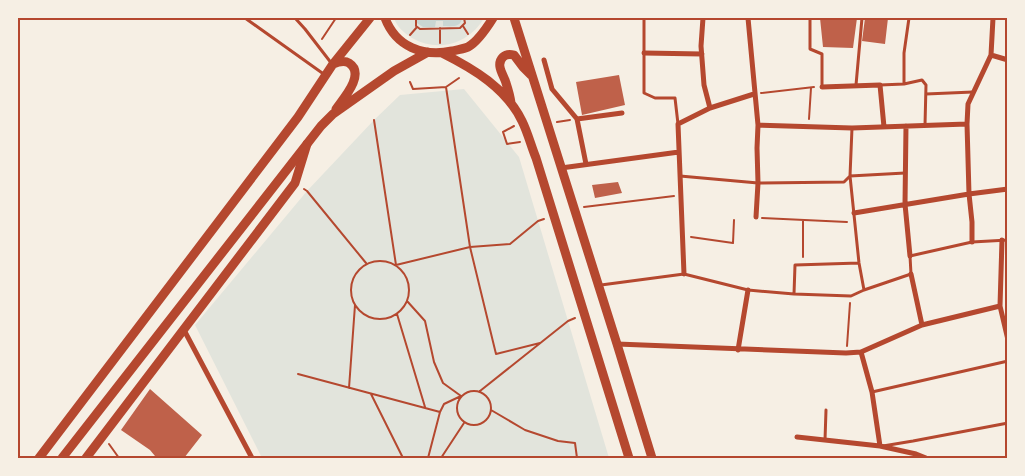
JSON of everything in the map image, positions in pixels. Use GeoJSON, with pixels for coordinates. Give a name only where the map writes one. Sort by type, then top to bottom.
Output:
{"type":"FeatureCollection","features":[{"type":"Feature","properties":{"kind":"main road"},"geometry":{"type":"LineString","coordinates":[[39,458],[298,118],[333,64],[370,18]]}},
{"type":"Feature","properties":{"kind":"main road"},"geometry":{"type":"LineString","coordinates":[[385,18],[390,29],[402,42],[422,52],[467,47],[475,41],[494,18]]}},
{"type":"Feature","properties":{"kind":"main road"},"geometry":{"type":"LineString","coordinates":[[514,18],[652,458]]}},
{"type":"Feature","properties":{"kind":"main road"},"geometry":{"type":"LineString","coordinates":[[441,49],[496,86],[512,104],[522,121],[536,158],[629,458]]}},
{"type":"Feature","properties":{"kind":"main road"},"geometry":{"type":"LineString","coordinates":[[333,114],[401,67],[428,52]]}},
{"type":"Feature","properties":{"kind":"main road"},"geometry":{"type":"LineString","coordinates":[[512,104],[506,81],[500,69],[501,59],[508,54],[514,55],[533,77]]}},
{"type":"Feature","properties":{"kind":"main road"},"geometry":{"type":"LineString","coordinates":[[62,458],[307,142],[333,114],[356,78],[354,69],[350,64],[337,62],[333,64]]}},
{"type":"Feature","properties":{"kind":"main road"},"geometry":{"type":"LineString","coordinates":[[86,458],[295,183],[307,142]]}},
{"type":"Feature","properties":{"kind":"street"},"geometry":{"type":"LineString","coordinates":[[703,18],[701,46],[704,85],[710,108]]}},
{"type":"Feature","properties":{"kind":"street"},"geometry":{"type":"LineString","coordinates":[[748,18],[758,125],[756,217]]}},
{"type":"Feature","properties":{"kind":"street"},"geometry":{"type":"LineString","coordinates":[[972,242],[969,194],[968,104],[991,55],[993,18]]}},
{"type":"Feature","properties":{"kind":"street"},"geometry":{"type":"LineString","coordinates":[[644,53],[702,54]]}},
{"type":"Feature","properties":{"kind":"street"},"geometry":{"type":"LineString","coordinates":[[991,55],[1008,60]]}},
{"type":"Feature","properties":{"kind":"street"},"geometry":{"type":"LineString","coordinates":[[544,60],[552,89],[577,119],[586,164]]}},
{"type":"Feature","properties":{"kind":"street"},"geometry":{"type":"LineString","coordinates":[[822,87],[880,85],[884,127]]}},
{"type":"Feature","properties":{"kind":"street"},"geometry":{"type":"LineString","coordinates":[[684,274],[678,124],[710,108],[754,94]]}},
{"type":"Feature","properties":{"kind":"street"},"geometry":{"type":"LineString","coordinates":[[577,119],[622,113]]}},
{"type":"Feature","properties":{"kind":"street"},"geometry":{"type":"LineString","coordinates":[[758,125],[852,128],[967,124]]}},
{"type":"Feature","properties":{"kind":"street"},"geometry":{"type":"LineString","coordinates":[[906,126],[905,204],[910,256]]}},
{"type":"Feature","properties":{"kind":"street"},"geometry":{"type":"LineString","coordinates":[[561,168],[679,152]]}},
{"type":"Feature","properties":{"kind":"street"},"geometry":{"type":"LineString","coordinates":[[854,212],[1008,189]]}},
{"type":"Feature","properties":{"kind":"street"},"geometry":{"type":"LineString","coordinates":[[1005,240],[1000,306],[1008,340]]}},
{"type":"Feature","properties":{"kind":"street"},"geometry":{"type":"LineString","coordinates":[[911,274],[922,325]]}},
{"type":"Feature","properties":{"kind":"street"},"geometry":{"type":"LineString","coordinates":[[738,350],[748,290]]}},
{"type":"Feature","properties":{"kind":"street"},"geometry":{"type":"LineString","coordinates":[[617,344],[738,350],[861,352],[922,325],[1000,306]]}},
{"type":"Feature","properties":{"kind":"street"},"geometry":{"type":"LineString","coordinates":[[184,330],[252,458]]}},
{"type":"Feature","properties":{"kind":"street"},"geometry":{"type":"LineString","coordinates":[[861,352],[872,392],[880,446]]}},
{"type":"Feature","properties":{"kind":"street"},"geometry":{"type":"LineString","coordinates":[[798,437],[880,446],[926,458]]}},
{"type":"Feature","properties":{"kind":"lane"},"geometry":{"type":"LineString","coordinates":[[245,18],[326,75]]}},
{"type":"Feature","properties":{"kind":"lane"},"geometry":{"type":"LineString","coordinates":[[295,18],[333,64]]}},
{"type":"Feature","properties":{"kind":"lane"},"geometry":{"type":"LineString","coordinates":[[644,18],[644,92],[655,98],[675,98],[678,124]]}},
{"type":"Feature","properties":{"kind":"lane"},"geometry":{"type":"LineString","coordinates":[[810,18],[810,49],[822,54],[822,87]]}},
{"type":"Feature","properties":{"kind":"lane"},"geometry":{"type":"LineString","coordinates":[[856,86],[862,18]]}},
{"type":"Feature","properties":{"kind":"lane"},"geometry":{"type":"LineString","coordinates":[[904,84],[904,53],[909,18]]}},
{"type":"Feature","properties":{"kind":"lane"},"geometry":{"type":"LineString","coordinates":[[880,85],[904,84],[922,80],[926,85],[925,126]]}},
{"type":"Feature","properties":{"kind":"lane"},"geometry":{"type":"LineString","coordinates":[[926,94],[973,92]]}},
{"type":"Feature","properties":{"kind":"lane"},"geometry":{"type":"LineString","coordinates":[[852,128],[850,176],[859,263],[864,290]]}},
{"type":"Feature","properties":{"kind":"lane"},"geometry":{"type":"LineString","coordinates":[[680,176],[758,183],[844,182],[850,176],[905,173]]}},
{"type":"Feature","properties":{"kind":"lane"},"geometry":{"type":"LineString","coordinates":[[599,286],[684,274],[748,290],[851,296],[911,274],[910,256],[972,242],[1005,240]]}},
{"type":"Feature","properties":{"kind":"lane"},"geometry":{"type":"LineString","coordinates":[[794,294],[795,265],[859,263]]}},
{"type":"Feature","properties":{"kind":"lane"},"geometry":{"type":"LineString","coordinates":[[872,392],[1008,361]]}},
{"type":"Feature","properties":{"kind":"lane"},"geometry":{"type":"LineString","coordinates":[[824,440],[826,410]]}},
{"type":"Feature","properties":{"kind":"lane"},"geometry":{"type":"LineString","coordinates":[[880,446],[1008,423]]}},
{"type":"Feature","properties":{"kind":"path"},"geometry":{"type":"LineString","coordinates":[[416,18],[417,28]]}},
{"type":"Feature","properties":{"kind":"path"},"geometry":{"type":"LineString","coordinates":[[464,18],[463,26],[469,35],[473,32]]}},
{"type":"Feature","properties":{"kind":"path"},"geometry":{"type":"LineString","coordinates":[[417,28],[460,28],[463,26]]}},
{"type":"Feature","properties":{"kind":"path"},"geometry":{"type":"LineString","coordinates":[[409,36],[417,28]]}},
{"type":"Feature","properties":{"kind":"path"},"geometry":{"type":"LineString","coordinates":[[440,28],[441,49]]}},
{"type":"Feature","properties":{"kind":"path"},"geometry":{"type":"LineString","coordinates":[[404,32],[414,39]]}},
{"type":"Feature","properties":{"kind":"path"},"geometry":{"type":"LineString","coordinates":[[410,82],[413,89],[446,87],[459,78]]}},
{"type":"Feature","properties":{"kind":"path"},"geometry":{"type":"LineString","coordinates":[[446,87],[470,247],[496,354],[540,343]]}},
{"type":"Feature","properties":{"kind":"path"},"geometry":{"type":"LineString","coordinates":[[754,94],[822,87]]}},
{"type":"Feature","properties":{"kind":"path"},"geometry":{"type":"LineString","coordinates":[[809,127],[811,88]]}},
{"type":"Feature","properties":{"kind":"path"},"geometry":{"type":"LineString","coordinates":[[547,122],[577,119]]}},
{"type":"Feature","properties":{"kind":"path"},"geometry":{"type":"LineString","coordinates":[[374,120],[396,265]]}},
{"type":"Feature","properties":{"kind":"path"},"geometry":{"type":"LineString","coordinates":[[507,144],[503,132],[522,121]]}},
{"type":"Feature","properties":{"kind":"path"},"geometry":{"type":"LineString","coordinates":[[295,183],[307,191],[366,263]]}},
{"type":"Feature","properties":{"kind":"path"},"geometry":{"type":"LineString","coordinates":[[574,208],[681,195]]}},
{"type":"Feature","properties":{"kind":"path"},"geometry":{"type":"LineString","coordinates":[[396,265],[470,247],[510,244],[538,221],[554,216]]}},
{"type":"Feature","properties":{"kind":"path"},"geometry":{"type":"LineString","coordinates":[[756,217],[855,223]]}},
{"type":"Feature","properties":{"kind":"path"},"geometry":{"type":"LineString","coordinates":[[683,236],[733,243],[734,220]]}},
{"type":"Feature","properties":{"kind":"path"},"geometry":{"type":"LineString","coordinates":[[803,220],[803,264]]}},
{"type":"Feature","properties":{"kind":"path"},"geometry":{"type":"LineString","coordinates":[[382,260],[396,265],[406,277],[409,285],[407,301],[403,308],[389,318],[379,319],[361,313],[355,305],[350,290],[355,274],[366,263],[374,261],[382,260]]}},
{"type":"Feature","properties":{"kind":"path"},"geometry":{"type":"LineString","coordinates":[[846,353],[851,296]]}},
{"type":"Feature","properties":{"kind":"path"},"geometry":{"type":"LineString","coordinates":[[407,301],[424,321],[434,362],[442,383],[461,396]]}},
{"type":"Feature","properties":{"kind":"path"},"geometry":{"type":"LineString","coordinates":[[350,388],[355,305]]}},
{"type":"Feature","properties":{"kind":"path"},"geometry":{"type":"LineString","coordinates":[[397,314],[425,408]]}},
{"type":"Feature","properties":{"kind":"path"},"geometry":{"type":"LineString","coordinates":[[480,391],[568,321],[584,315]]}},
{"type":"Feature","properties":{"kind":"path"},"geometry":{"type":"LineString","coordinates":[[298,374],[440,412]]}},
{"type":"Feature","properties":{"kind":"path"},"geometry":{"type":"LineString","coordinates":[[428,458],[440,412],[444,404],[469,391],[480,391],[489,398],[492,410],[486,421],[476,426],[464,422],[458,415],[456,405],[461,396]]}},
{"type":"Feature","properties":{"kind":"path"},"geometry":{"type":"LineString","coordinates":[[371,394],[403,458]]}},
{"type":"Feature","properties":{"kind":"path"},"geometry":{"type":"LineString","coordinates":[[492,410],[526,430],[558,441],[575,443],[577,458]]}},
{"type":"Feature","properties":{"kind":"path"},"geometry":{"type":"LineString","coordinates":[[441,458],[464,422]]}},
{"type":"Feature","properties":{"kind":"path"},"geometry":{"type":"LineString","coordinates":[[103,436],[119,458]]}},
{"type":"Feature","properties":{"kind":"shaded area"},"geometry":{"type":"Polygon","coordinates":[[[394,18],[484,18],[478,27],[461,40],[442,45],[432,45],[422,43],[406,34],[401,30],[394,18]]]}},
{"type":"Feature","properties":{"kind":"shaded area"},"geometry":{"type":"Polygon","coordinates":[[[416,18],[462,18],[460,23],[455,26],[443,26],[443,21],[436,21],[435,27],[423,27],[417,23],[416,18]]]}},
{"type":"Feature","properties":{"kind":"shaded area"},"geometry":{"type":"Polygon","coordinates":[[[464,89],[519,157],[609,458],[262,458],[195,325],[307,191],[400,95],[464,89]]]}},
{"type":"Feature","properties":{"kind":"building"},"geometry":{"type":"Polygon","coordinates":[[[820,18],[857,18],[853,48],[823,47],[820,18]]]}},
{"type":"Feature","properties":{"kind":"building"},"geometry":{"type":"Polygon","coordinates":[[[865,18],[888,18],[885,44],[862,41],[865,18]]]}},
{"type":"Feature","properties":{"kind":"building"},"geometry":{"type":"Polygon","coordinates":[[[619,75],[625,105],[582,115],[576,82],[619,75]]]}},
{"type":"Feature","properties":{"kind":"building"},"geometry":{"type":"Polygon","coordinates":[[[618,182],[622,193],[595,198],[592,185],[618,182]]]}},
{"type":"Feature","properties":{"kind":"building"},"geometry":{"type":"Polygon","coordinates":[[[150,389],[202,435],[184,458],[153,458],[155,456],[150,450],[121,430],[150,389]]]}}]}
